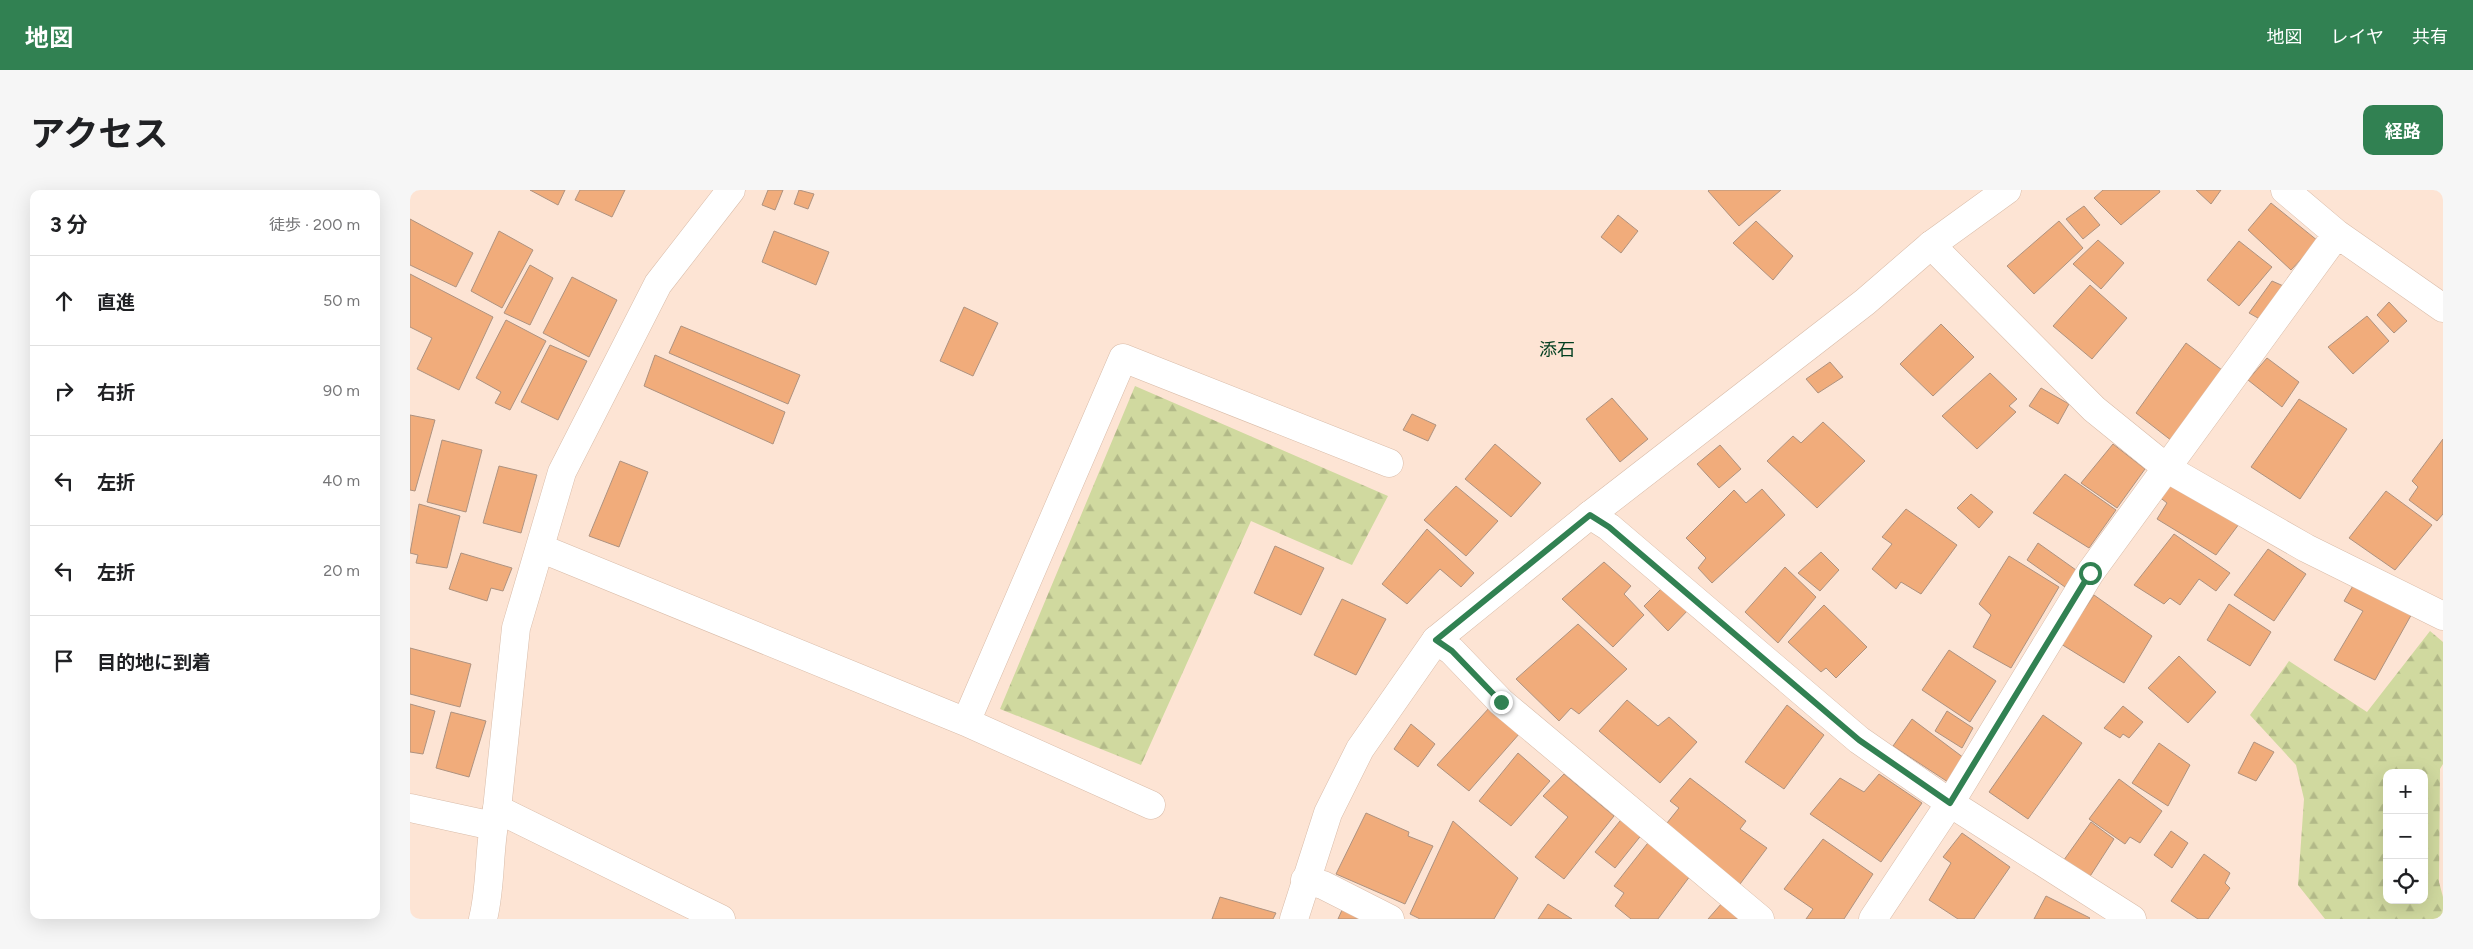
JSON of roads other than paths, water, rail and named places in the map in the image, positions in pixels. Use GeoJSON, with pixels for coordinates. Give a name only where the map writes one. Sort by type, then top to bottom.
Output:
{"type":"FeatureCollection","features":[{"type":"Feature","properties":{"kind":"street"},"geometry":{"type":"LineString","coordinates":[[483,919],[516,628],[562,472],[658,284],[731,190]]}},
{"type":"Feature","properties":{"kind":"street"},"geometry":{"type":"LineString","coordinates":[[1294,919],[1328,813],[1360,748],[1436,640],[1590,515],[1865,302],[1931,245],[2007,190]]}},
{"type":"Feature","properties":{"kind":"street"},"geometry":{"type":"LineString","coordinates":[[2285,190],[2337,234],[2443,308]]}},
{"type":"Feature","properties":{"kind":"street"},"geometry":{"type":"LineString","coordinates":[[1873,919],[1950,803],[2090,573],[2168,469],[2337,234]]}},
{"type":"Feature","properties":{"kind":"street"},"geometry":{"type":"LineString","coordinates":[[1931,245],[2094,410],[2168,469],[2306,548],[2443,616]]}},
{"type":"Feature","properties":{"kind":"street"},"geometry":{"type":"LineString","coordinates":[[966,722],[1123,358],[1389,462]]}},
{"type":"Feature","properties":{"kind":"street"},"geometry":{"type":"LineString","coordinates":[[1590,515],[1609,527],[1859,740],[1950,803],[2132,919]]}},
{"type":"Feature","properties":{"kind":"street"},"geometry":{"type":"LineString","coordinates":[[540,548],[966,722],[1151,804]]}},
{"type":"Feature","properties":{"kind":"street"},"geometry":{"type":"LineString","coordinates":[[1436,640],[1452,651],[1501,702],[1760,919]]}},
{"type":"Feature","properties":{"kind":"street"},"geometry":{"type":"LineString","coordinates":[[410,808],[495,817],[721,919]]}},
{"type":"Feature","properties":{"kind":"street"},"geometry":{"type":"LineString","coordinates":[[1305,880],[1323,885],[1390,919]]}},
{"type":"Feature","properties":{"kind":"district","name":"添石"},"geometry":{"type":"Point","coordinates":[1557,350]}}]}
